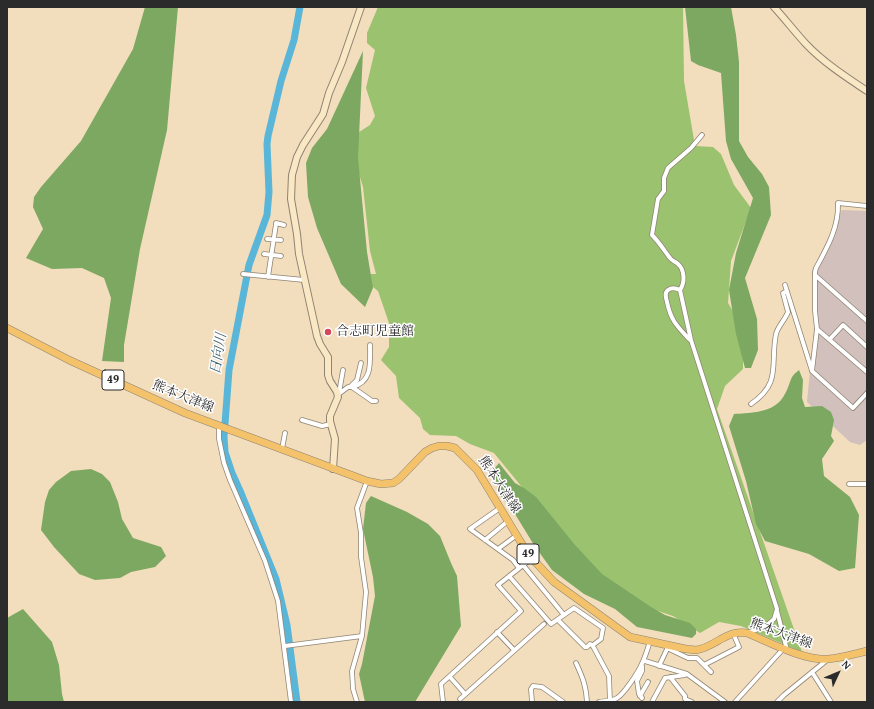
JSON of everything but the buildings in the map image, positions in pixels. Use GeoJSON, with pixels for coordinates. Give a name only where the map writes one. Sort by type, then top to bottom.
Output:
{"type":"FeatureCollection","features":[{"type":"Feature","properties":{"kind":"main road","name":"熊本大津線"},"geometry":{"type":"LineString","coordinates":[[7,328],[95,372],[185,413],[367,481],[381,484],[393,482],[425,452],[432,448],[439,446],[455,448],[477,470],[532,558],[554,582],[626,634],[635,638],[668,646],[696,650],[710,645],[733,633],[741,632],[807,657],[827,660],[867,651]]}},
{"type":"Feature","properties":{"kind":"street"},"geometry":{"type":"LineString","coordinates":[[339,393],[328,375],[328,357],[317,336],[304,280],[291,199],[292,175],[302,145],[323,114],[329,92],[342,62],[361,7]]}},
{"type":"Feature","properties":{"kind":"street"},"geometry":{"type":"LineString","coordinates":[[774,7],[806,44],[825,61],[867,90]]}},
{"type":"Feature","properties":{"kind":"street"},"geometry":{"type":"LineString","coordinates":[[702,135],[691,148],[668,168],[664,178],[664,191],[658,199],[652,235],[659,242],[671,260],[678,263],[683,271],[682,286],[680,290],[691,341],[777,609],[786,649],[735,702]]}},
{"type":"Feature","properties":{"kind":"street"},"geometry":{"type":"LineString","coordinates":[[812,371],[817,329],[815,310],[816,268],[828,246],[837,223],[838,204],[867,206]]}},
{"type":"Feature","properties":{"kind":"street"},"geometry":{"type":"LineString","coordinates":[[268,277],[276,223],[284,225]]}},
{"type":"Feature","properties":{"kind":"street"},"geometry":{"type":"LineString","coordinates":[[267,239],[281,240]]}},
{"type":"Feature","properties":{"kind":"street"},"geometry":{"type":"LineString","coordinates":[[264,254],[281,256]]}},
{"type":"Feature","properties":{"kind":"street"},"geometry":{"type":"LineString","coordinates":[[243,274],[251,276],[304,280]]}},
{"type":"Feature","properties":{"kind":"street"},"geometry":{"type":"LineString","coordinates":[[815,275],[867,321]]}},
{"type":"Feature","properties":{"kind":"street"},"geometry":{"type":"LineString","coordinates":[[785,285],[812,371],[853,408],[867,393]]}},
{"type":"Feature","properties":{"kind":"street"},"geometry":{"type":"LineString","coordinates":[[680,290],[675,288],[669,289],[665,295],[670,315],[676,326],[691,341]]}},
{"type":"Feature","properties":{"kind":"street"},"geometry":{"type":"LineString","coordinates":[[751,404],[768,389],[773,373],[776,333],[788,312],[783,293],[787,292]]}},
{"type":"Feature","properties":{"kind":"street"},"geometry":{"type":"LineString","coordinates":[[830,340],[842,325],[867,347]]}},
{"type":"Feature","properties":{"kind":"street"},"geometry":{"type":"LineString","coordinates":[[817,329],[867,372]]}},
{"type":"Feature","properties":{"kind":"street"},"geometry":{"type":"LineString","coordinates":[[339,393],[348,387],[362,384],[367,377],[370,362],[370,345]]}},
{"type":"Feature","properties":{"kind":"street"},"geometry":{"type":"LineString","coordinates":[[351,387],[357,380],[361,363]]}},
{"type":"Feature","properties":{"kind":"street"},"geometry":{"type":"LineString","coordinates":[[332,469],[335,439],[330,416],[338,397],[343,370]]}},
{"type":"Feature","properties":{"kind":"street"},"geometry":{"type":"LineString","coordinates":[[351,387],[372,401],[376,401]]}},
{"type":"Feature","properties":{"kind":"street"},"geometry":{"type":"LineString","coordinates":[[302,420],[322,426],[331,424]]}},
{"type":"Feature","properties":{"kind":"street"},"geometry":{"type":"LineString","coordinates":[[223,427],[219,439],[224,463],[264,561],[278,601],[291,702]]}},
{"type":"Feature","properties":{"kind":"street"},"geometry":{"type":"LineString","coordinates":[[282,449],[285,433]]}},
{"type":"Feature","properties":{"kind":"street"},"geometry":{"type":"LineString","coordinates":[[357,702],[353,689],[352,671],[362,636],[366,592],[361,557],[361,533],[357,508],[367,481]]}},
{"type":"Feature","properties":{"kind":"street"},"geometry":{"type":"LineString","coordinates":[[849,484],[867,484]]}},
{"type":"Feature","properties":{"kind":"street"},"geometry":{"type":"LineString","coordinates":[[500,508],[470,529],[512,560],[518,568]]}},
{"type":"Feature","properties":{"kind":"street"},"geometry":{"type":"LineString","coordinates":[[485,540],[508,521]]}},
{"type":"Feature","properties":{"kind":"street"},"geometry":{"type":"LineString","coordinates":[[498,549],[517,535]]}},
{"type":"Feature","properties":{"kind":"street"},"geometry":{"type":"LineString","coordinates":[[443,702],[441,684],[521,611],[498,584],[532,558]]}},
{"type":"Feature","properties":{"kind":"street"},"geometry":{"type":"LineString","coordinates":[[523,565],[564,615]]}},
{"type":"Feature","properties":{"kind":"street"},"geometry":{"type":"LineString","coordinates":[[509,576],[551,624],[574,608],[603,628],[601,639],[593,645],[590,644],[585,647],[558,620]]}},
{"type":"Feature","properties":{"kind":"street"},"geometry":{"type":"LineString","coordinates":[[746,633],[766,626],[774,619],[777,609]]}},
{"type":"Feature","properties":{"kind":"street"},"geometry":{"type":"LineString","coordinates":[[460,699],[544,624]]}},
{"type":"Feature","properties":{"kind":"street"},"geometry":{"type":"LineString","coordinates":[[498,632],[514,650]]}},
{"type":"Feature","properties":{"kind":"street"},"geometry":{"type":"LineString","coordinates":[[704,665],[739,647],[733,633]]}},
{"type":"Feature","properties":{"kind":"street"},"geometry":{"type":"LineString","coordinates":[[285,646],[362,636]]}},
{"type":"Feature","properties":{"kind":"street"},"geometry":{"type":"LineString","coordinates":[[599,702],[610,701],[618,698],[642,666],[650,642]]}},
{"type":"Feature","properties":{"kind":"street"},"geometry":{"type":"LineString","coordinates":[[593,645],[609,676],[610,701]]}},
{"type":"Feature","properties":{"kind":"street"},"geometry":{"type":"LineString","coordinates":[[659,666],[668,646],[688,658],[697,658],[711,672]]}},
{"type":"Feature","properties":{"kind":"street"},"geometry":{"type":"LineString","coordinates":[[777,702],[827,660]]}},
{"type":"Feature","properties":{"kind":"street"},"geometry":{"type":"LineString","coordinates":[[644,661],[687,674],[725,702]]}},
{"type":"Feature","properties":{"kind":"street"},"geometry":{"type":"LineString","coordinates":[[576,664],[584,679],[587,702]]}},
{"type":"Feature","properties":{"kind":"street"},"geometry":{"type":"LineString","coordinates":[[642,666],[642,671],[637,681],[641,697],[648,682]]}},
{"type":"Feature","properties":{"kind":"street"},"geometry":{"type":"LineString","coordinates":[[812,672],[831,702]]}},
{"type":"Feature","properties":{"kind":"street"},"geometry":{"type":"LineString","coordinates":[[652,702],[665,678],[687,674]]}},
{"type":"Feature","properties":{"kind":"street"},"geometry":{"type":"LineString","coordinates":[[450,676],[465,694]]}},
{"type":"Feature","properties":{"kind":"street"},"geometry":{"type":"LineString","coordinates":[[670,677],[685,696],[685,699],[692,702]]}},
{"type":"Feature","properties":{"kind":"street"},"geometry":{"type":"LineString","coordinates":[[532,702],[531,689],[533,686],[542,687],[563,702]]}},
{"type":"Feature","properties":{"kind":"shaded area"},"geometry":{"type":"Polygon","coordinates":[[[842,210],[867,211],[867,440],[860,445],[850,442],[807,402],[816,309],[812,271],[842,210]]]}},
{"type":"Feature","properties":{"kind":"green space"},"geometry":{"type":"Polygon","coordinates":[[[145,7],[178,7],[167,130],[140,249],[124,345],[124,362],[102,361],[111,298],[104,278],[82,268],[52,269],[26,258],[43,229],[33,207],[34,197],[81,141],[133,49],[145,7]]]}},
{"type":"Feature","properties":{"kind":"green space"},"geometry":{"type":"Polygon","coordinates":[[[378,7],[683,7],[684,81],[695,146],[713,147],[721,154],[734,185],[751,208],[731,261],[728,303],[743,328],[743,369],[725,386],[717,409],[802,652],[741,626],[719,622],[700,633],[673,616],[643,606],[593,574],[494,453],[470,444],[456,436],[430,435],[423,429],[420,418],[399,398],[396,376],[381,360],[389,347],[389,323],[378,291],[363,279],[366,274],[376,274],[370,251],[363,187],[351,148],[356,134],[370,125],[375,116],[366,88],[375,50],[367,43],[367,33],[378,7]]]}},
{"type":"Feature","properties":{"kind":"green space"},"geometry":{"type":"Polygon","coordinates":[[[685,7],[731,7],[739,62],[739,141],[748,157],[762,174],[769,187],[771,215],[745,278],[757,319],[758,350],[751,368],[745,368],[736,334],[729,290],[736,253],[753,198],[731,159],[726,141],[721,73],[691,61],[685,7]]]}},
{"type":"Feature","properties":{"kind":"green space"},"geometry":{"type":"Polygon","coordinates":[[[363,51],[358,158],[367,252],[373,288],[365,307],[341,284],[317,228],[308,197],[306,163],[312,148],[327,129],[363,51]]]}},
{"type":"Feature","properties":{"kind":"green space"},"geometry":{"type":"Polygon","coordinates":[[[799,370],[803,380],[802,398],[805,407],[822,406],[831,412],[834,420],[831,436],[834,441],[822,459],[824,476],[850,497],[859,515],[855,568],[839,571],[809,554],[765,541],[756,524],[746,481],[729,426],[734,414],[763,411],[778,403],[782,399],[792,377],[799,370]]]}},
{"type":"Feature","properties":{"kind":"green space"},"geometry":{"type":"Polygon","coordinates":[[[499,463],[515,483],[536,497],[575,545],[602,574],[665,615],[690,623],[696,629],[696,634],[692,638],[637,627],[615,609],[584,594],[552,570],[534,545],[515,514],[501,496],[494,469],[499,463]]]}},
{"type":"Feature","properties":{"kind":"green space"},"geometry":{"type":"Polygon","coordinates":[[[91,469],[102,474],[110,482],[118,502],[122,519],[133,538],[161,547],[166,556],[155,567],[131,572],[120,578],[95,580],[79,574],[54,547],[41,530],[45,502],[49,490],[56,482],[71,471],[91,469]]]}},
{"type":"Feature","properties":{"kind":"green space"},"geometry":{"type":"Polygon","coordinates":[[[371,496],[407,512],[428,524],[440,536],[457,576],[461,626],[415,702],[365,702],[359,674],[375,596],[373,577],[363,529],[366,503],[371,496]]]}},
{"type":"Feature","properties":{"kind":"green space"},"geometry":{"type":"Polygon","coordinates":[[[23,609],[52,642],[59,665],[64,702],[7,702],[7,618],[23,609]]]}},
{"type":"Feature","properties":{"kind":"waterway","name":"日向川"},"geometry":{"type":"LineString","coordinates":[[297,702],[287,625],[276,579],[232,473],[225,452],[224,437],[229,370],[249,265],[267,215],[269,192],[268,136],[281,81],[294,40],[300,7]]}},
{"type":"Feature","properties":{"kind":"place","name":"合志町児童館"},"geometry":{"type":"Point","coordinates":[328,332]}}]}
